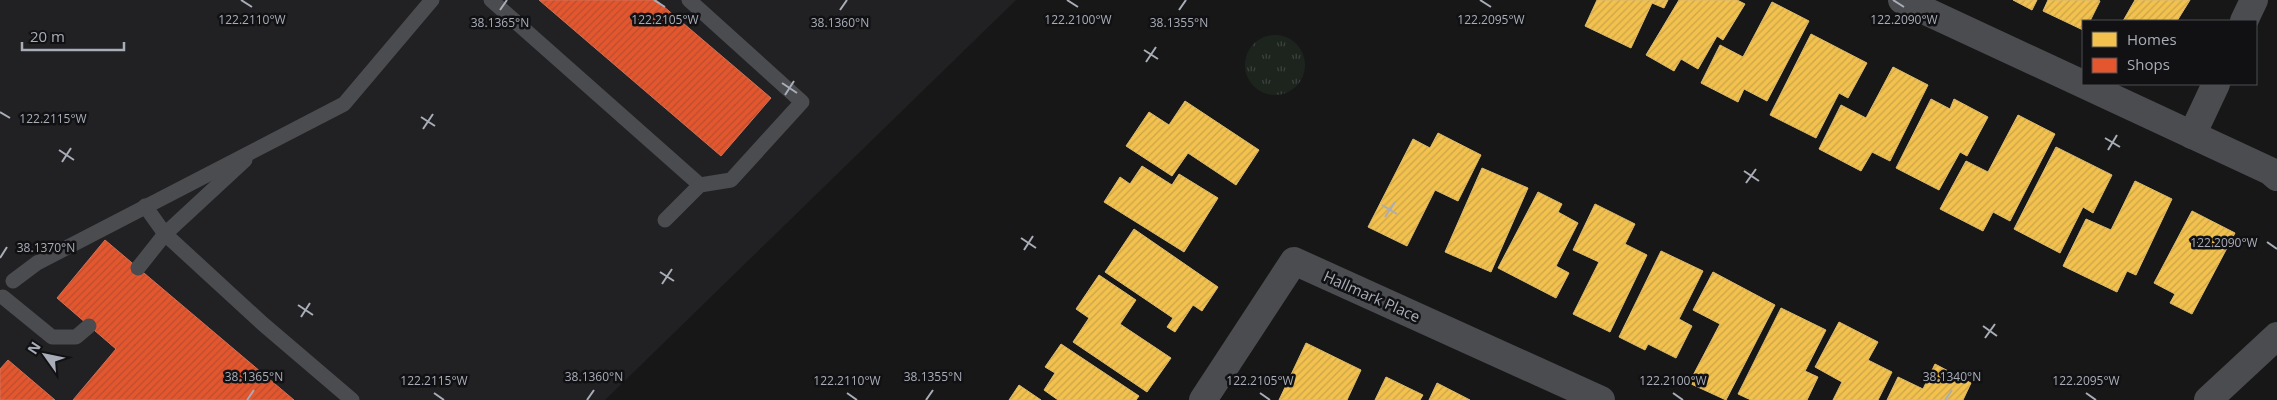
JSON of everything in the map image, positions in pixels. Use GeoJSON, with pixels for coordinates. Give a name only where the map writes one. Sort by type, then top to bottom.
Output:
{"type":"FeatureCollection","features":[{"type":"Feature","properties":{"kind":"street"},"geometry":{"type":"LineString","coordinates":[[1902,0],[2082,84]]}},
{"type":"Feature","properties":{"kind":"street"},"geometry":{"type":"LineString","coordinates":[[2244,20],[2254,0]]}},
{"type":"Feature","properties":{"kind":"street"},"geometry":{"type":"LineString","coordinates":[[2085,85],[2270,171],[2277,177]]}},
{"type":"Feature","properties":{"kind":"street"},"geometry":{"type":"LineString","coordinates":[[2192,135],[2216,85]]}},
{"type":"Feature","properties":{"kind":"street","name":"Hallmark Place"},"geometry":{"type":"LineString","coordinates":[[1203,400],[1294,261],[1601,400]]}},
{"type":"Feature","properties":{"kind":"street"},"geometry":{"type":"LineString","coordinates":[[2208,400],[2277,336]]}},
{"type":"Feature","properties":{"kind":"lane"},"geometry":{"type":"LineString","coordinates":[[13,281],[37,263],[344,104],[432,0]]}},
{"type":"Feature","properties":{"kind":"lane"},"geometry":{"type":"LineString","coordinates":[[492,0],[700,185]]}},
{"type":"Feature","properties":{"kind":"lane"},"geometry":{"type":"LineString","coordinates":[[665,220],[700,185],[731,180],[802,102],[689,0]]}},
{"type":"Feature","properties":{"kind":"lane"},"geometry":{"type":"LineString","coordinates":[[138,268],[165,234],[259,147]]}},
{"type":"Feature","properties":{"kind":"lane"},"geometry":{"type":"LineString","coordinates":[[145,206],[165,234],[263,324],[352,400]]}},
{"type":"Feature","properties":{"kind":"lane"},"geometry":{"type":"LineString","coordinates":[[3,297],[52,337],[76,337],[89,326]]}},
{"type":"Feature","properties":{"kind":"shaded area"},"geometry":{"type":"Polygon","coordinates":[[[0,0],[1016,0],[605,400],[0,400],[0,0]]]}},
{"type":"Feature","properties":{"kind":"green space"},"geometry":{"type":"Polygon","coordinates":[[[1275,35],[1292,40],[1300,48],[1305,65],[1300,82],[1292,90],[1275,95],[1258,90],[1250,82],[1245,65],[1250,48],[1258,40],[1275,35]]]}},
{"type":"Feature","properties":{"kind":"building: Homes"},"geometry":{"type":"Polygon","coordinates":[[[1597,0],[1668,0],[1664,8],[1652,3],[1631,48],[1585,26],[1597,0]]]}},
{"type":"Feature","properties":{"kind":"building: Homes"},"geometry":{"type":"Polygon","coordinates":[[[1679,0],[1737,0],[1745,4],[1723,40],[1717,36],[1698,69],[1681,59],[1674,71],[1646,55],[1679,0]]]}},
{"type":"Feature","properties":{"kind":"building: Homes"},"geometry":{"type":"Polygon","coordinates":[[[2013,0],[2037,0],[2032,10],[2013,0]]]}},
{"type":"Feature","properties":{"kind":"building: Homes"},"geometry":{"type":"Polygon","coordinates":[[[2048,0],[2100,1],[2090,20],[2082,20],[2082,30],[2043,11],[2048,0]]]}},
{"type":"Feature","properties":{"kind":"building: Homes"},"geometry":{"type":"Polygon","coordinates":[[[2135,0],[2190,0],[2178,20],[2124,20],[2135,0]]]}},
{"type":"Feature","properties":{"kind":"building: Homes"},"geometry":{"type":"Polygon","coordinates":[[[1772,2],[1809,21],[1767,101],[1744,89],[1738,102],[1701,83],[1720,45],[1743,57],[1772,2]]]}},
{"type":"Feature","properties":{"kind":"building: Homes"},"geometry":{"type":"Polygon","coordinates":[[[1811,34],[1867,63],[1848,98],[1839,93],[1816,138],[1770,115],[1811,34]]]}},
{"type":"Feature","properties":{"kind":"building: Homes"},"geometry":{"type":"Polygon","coordinates":[[[1893,67],[1928,85],[1890,161],[1872,152],[1861,171],[1819,149],[1841,105],[1866,118],[1893,67]]]}},
{"type":"Feature","properties":{"kind":"building: Homes"},"geometry":{"type":"Polygon","coordinates":[[[1931,99],[1950,109],[1954,99],[1988,117],[1967,156],[1960,152],[1939,190],[1896,168],[1931,99]]]}},
{"type":"Feature","properties":{"kind":"building: Homes"},"geometry":{"type":"Polygon","coordinates":[[[1185,101],[1259,150],[1236,185],[1188,153],[1172,176],[1126,146],[1149,112],[1169,125],[1185,101]]]}},
{"type":"Feature","properties":{"kind":"building: Homes"},"geometry":{"type":"Polygon","coordinates":[[[2018,115],[2055,134],[2010,221],[1993,212],[1983,231],[1940,209],[1966,161],[1988,172],[2018,115]]]}},
{"type":"Feature","properties":{"kind":"building: Homes"},"geometry":{"type":"Polygon","coordinates":[[[1438,133],[1481,155],[1458,201],[1435,190],[1407,246],[1368,227],[1413,139],[1430,148],[1438,133]]]}},
{"type":"Feature","properties":{"kind":"building: Homes"},"geometry":{"type":"Polygon","coordinates":[[[2056,147],[2112,175],[2093,213],[2083,207],[2060,253],[2014,229],[2056,147]]]}},
{"type":"Feature","properties":{"kind":"building: Homes"},"geometry":{"type":"Polygon","coordinates":[[[1142,166],[1172,185],[1179,174],[1218,198],[1184,252],[1104,202],[1120,177],[1130,184],[1142,166]]]}},
{"type":"Feature","properties":{"kind":"building: Homes"},"geometry":{"type":"Polygon","coordinates":[[[1482,168],[1528,188],[1491,272],[1445,252],[1482,168]]]}},
{"type":"Feature","properties":{"kind":"building: Homes"},"geometry":{"type":"Polygon","coordinates":[[[2135,181],[2172,199],[2136,275],[2127,271],[2117,292],[2063,266],[2086,219],[2111,230],[2135,181]]]}},
{"type":"Feature","properties":{"kind":"building: Homes"},"geometry":{"type":"Polygon","coordinates":[[[1538,192],[1562,204],[1558,212],[1578,223],[1556,266],[1569,273],[1556,298],[1498,268],[1538,192]]]}},
{"type":"Feature","properties":{"kind":"building: Homes"},"geometry":{"type":"Polygon","coordinates":[[[1595,204],[1635,224],[1625,244],[1647,255],[1610,332],[1573,314],[1599,262],[1573,250],[1595,204]]]}},
{"type":"Feature","properties":{"kind":"building: Homes"},"geometry":{"type":"Polygon","coordinates":[[[2192,211],[2235,233],[2192,314],[2170,303],[2175,294],[2154,283],[2192,211]]]}},
{"type":"Feature","properties":{"kind":"building: Homes"},"geometry":{"type":"Polygon","coordinates":[[[1134,229],[1218,287],[1202,311],[1193,305],[1175,332],[1167,327],[1173,318],[1105,272],[1134,229]]]}},
{"type":"Feature","properties":{"kind":"building: Homes"},"geometry":{"type":"Polygon","coordinates":[[[1661,251],[1703,271],[1679,319],[1692,326],[1676,358],[1648,344],[1645,350],[1619,337],[1661,251]]]}},
{"type":"Feature","properties":{"kind":"building: Homes"},"geometry":{"type":"Polygon","coordinates":[[[1713,272],[1775,305],[1726,400],[1689,383],[1720,324],[1693,310],[1713,272]]]}},
{"type":"Feature","properties":{"kind":"building: Homes"},"geometry":{"type":"Polygon","coordinates":[[[1099,275],[1136,300],[1120,324],[1171,358],[1147,392],[1073,342],[1089,318],[1076,309],[1099,275]]]}},
{"type":"Feature","properties":{"kind":"building: Homes"},"geometry":{"type":"Polygon","coordinates":[[[1781,308],[1826,330],[1805,371],[1818,377],[1807,400],[1751,400],[1738,394],[1781,308]]]}},
{"type":"Feature","properties":{"kind":"building: Homes"},"geometry":{"type":"Polygon","coordinates":[[[1839,322],[1878,342],[1868,360],[1892,372],[1878,400],[1833,400],[1842,382],[1815,367],[1839,322]]]}},
{"type":"Feature","properties":{"kind":"building: Homes"},"geometry":{"type":"Polygon","coordinates":[[[1306,343],[1361,370],[1347,400],[1279,400],[1306,343]]]}},
{"type":"Feature","properties":{"kind":"building: Homes"},"geometry":{"type":"Polygon","coordinates":[[[1061,344],[1139,396],[1136,400],[1058,400],[1044,390],[1055,373],[1045,367],[1061,344]]]}},
{"type":"Feature","properties":{"kind":"building: Homes"},"geometry":{"type":"Polygon","coordinates":[[[1935,364],[1971,383],[1963,400],[1887,400],[1898,377],[1923,389],[1935,364]]]}},
{"type":"Feature","properties":{"kind":"building: Homes"},"geometry":{"type":"Polygon","coordinates":[[[1386,377],[1423,395],[1420,400],[1375,400],[1386,377]]]}},
{"type":"Feature","properties":{"kind":"building: Homes"},"geometry":{"type":"Polygon","coordinates":[[[1437,383],[1470,400],[1429,400],[1437,383]]]}},
{"type":"Feature","properties":{"kind":"building: Homes"},"geometry":{"type":"Polygon","coordinates":[[[1019,385],[1041,400],[1009,400],[1019,385]]]}},
{"type":"Feature","properties":{"kind":"building: Shops"},"geometry":{"type":"Polygon","coordinates":[[[539,0],[656,0],[771,98],[721,156],[539,0]]]}},
{"type":"Feature","properties":{"kind":"building: Shops"},"geometry":{"type":"Polygon","coordinates":[[[105,240],[294,400],[73,400],[116,349],[57,298],[105,240]]]}},
{"type":"Feature","properties":{"kind":"building: Shops"},"geometry":{"type":"Polygon","coordinates":[[[8,360],[55,400],[0,400],[0,369],[8,360]]]}}]}
